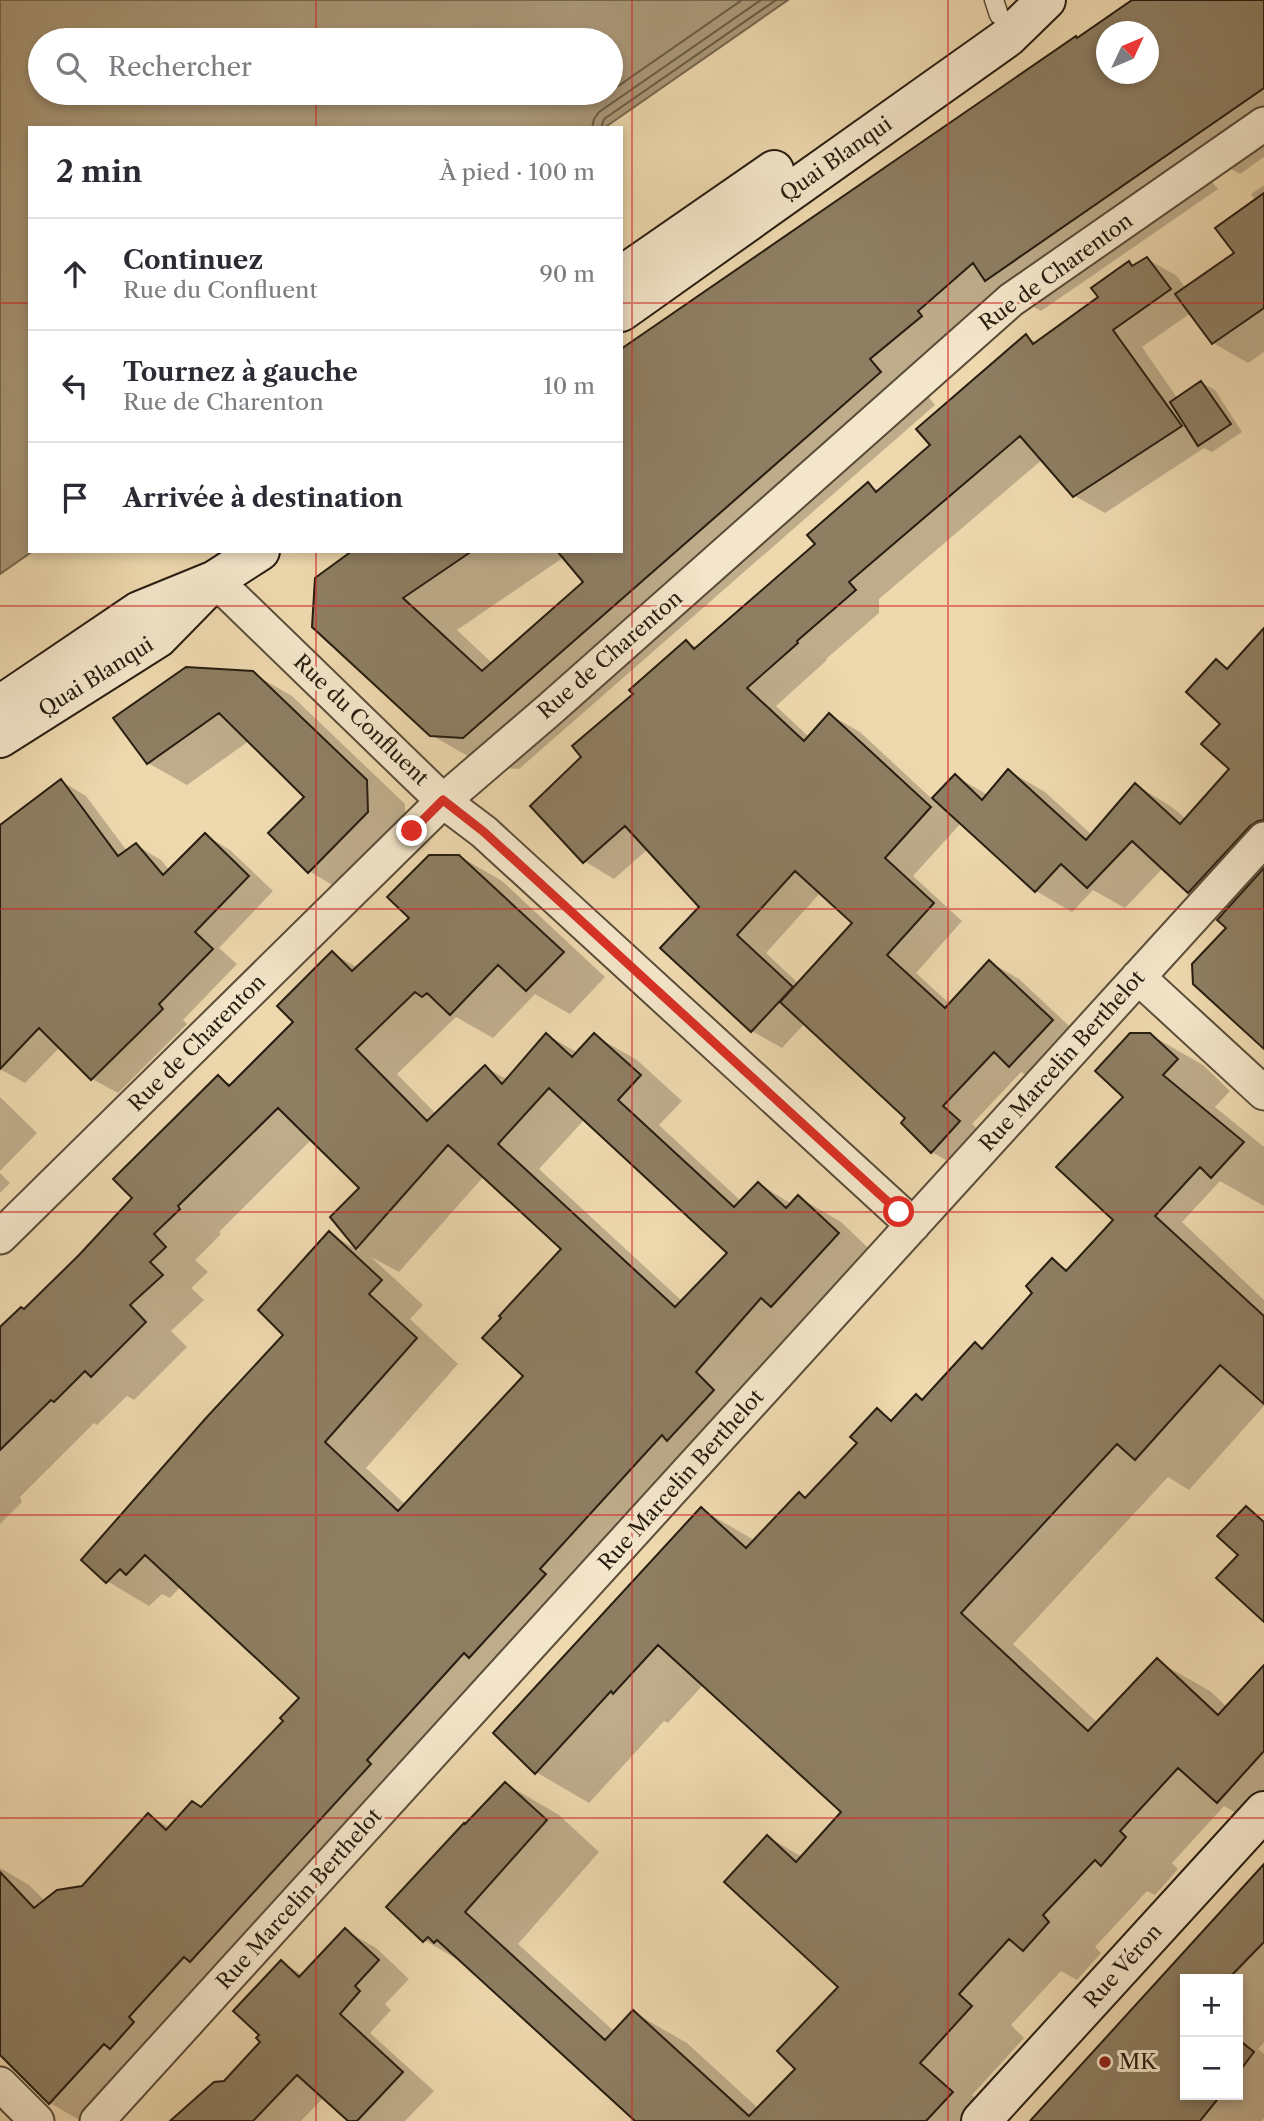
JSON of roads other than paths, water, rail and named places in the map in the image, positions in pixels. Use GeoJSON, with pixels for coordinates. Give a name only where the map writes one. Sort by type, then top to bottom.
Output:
{"type":"FeatureCollection","features":[{"type":"Feature","properties":{"kind":"main road","name":"Quai Blanqui"},"geometry":{"type":"LineString","coordinates":[[623,311],[1007,37],[1046,0]]}},
{"type":"Feature","properties":{"kind":"main road","name":"Quai Blanqui"},"geometry":{"type":"LineString","coordinates":[[623,275],[1006,5]]}},
{"type":"Feature","properties":{"kind":"main road","name":"Quai Blanqui"},"geometry":{"type":"LineString","coordinates":[[0,705],[139,611],[215,580],[257,553]]}},
{"type":"Feature","properties":{"kind":"main road","name":"Quai Blanqui"},"geometry":{"type":"LineString","coordinates":[[0,738],[158,638],[215,580]]}},
{"type":"Feature","properties":{"kind":"main road","name":"Rue Véron"},"geometry":{"type":"LineString","coordinates":[[981,2121],[1264,1811]]}},
{"type":"Feature","properties":{"kind":"street","name":"Rue de Charenton"},"geometry":{"type":"LineString","coordinates":[[0,1237],[443,800],[559,701],[1011,300],[1264,124]]}},
{"type":"Feature","properties":{"kind":"street","name":"Rue du Confluent"},"geometry":{"type":"LineString","coordinates":[[215,580],[443,800],[484,832],[913,1225]]}},
{"type":"Feature","properties":{"kind":"street","name":"Rue Marcelin Berthelot"},"geometry":{"type":"LineString","coordinates":[[97,2121],[1264,839]]}},
{"type":"Feature","properties":{"kind":"street"},"geometry":{"type":"LineString","coordinates":[[1138,977],[1264,1093]]}},
{"type":"Feature","properties":{"kind":"street"},"geometry":{"type":"LineString","coordinates":[[0,2084],[37,2121]]}},
{"type":"Feature","properties":{"kind":"water"},"geometry":{"type":"Polygon","coordinates":[[[0,0],[788,0],[607,126],[28,126],[28,553],[30,553],[0,574],[0,0]]]}},
{"type":"Feature","properties":{"kind":"place","name":"MK"},"geometry":{"type":"Point","coordinates":[1105,2062]}}]}
